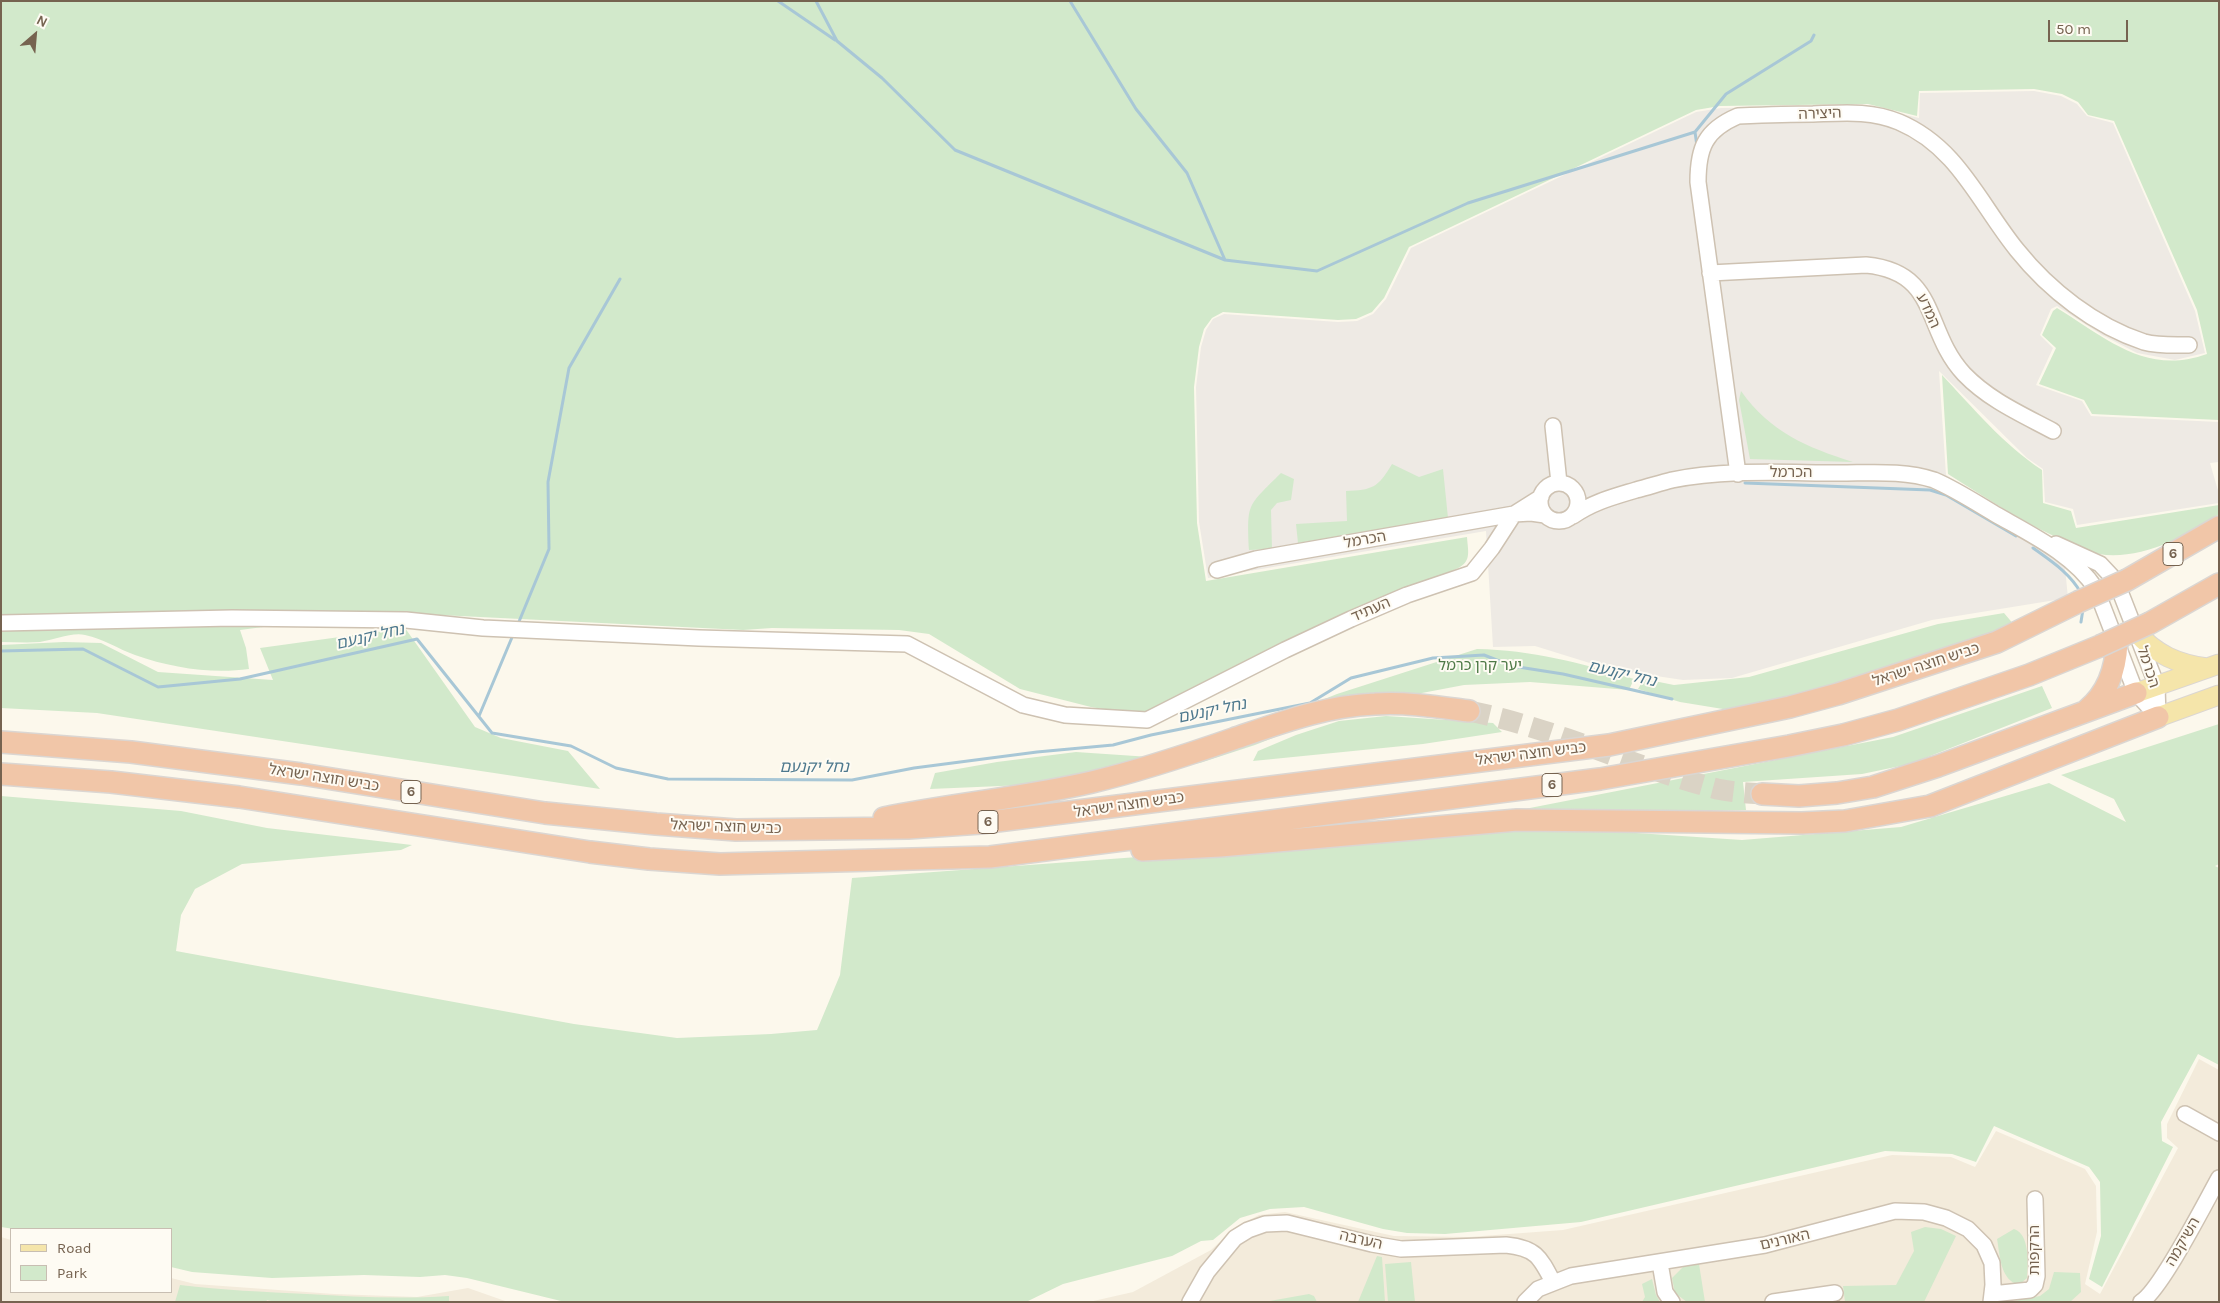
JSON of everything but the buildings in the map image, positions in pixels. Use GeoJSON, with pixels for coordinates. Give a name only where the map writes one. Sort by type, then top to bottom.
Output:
{"type":"FeatureCollection","features":[{"type":"Feature","properties":{"kind":"highway","name":"כביש חוצה ישראל"},"geometry":{"type":"LineString","coordinates":[[1,742],[131,752],[222,763],[564,815],[736,830],[908,828],[1000,821],[1609,745],[1790,707],[1838,694],[1997,642],[2127,580],[2219,527]]}},
{"type":"Feature","properties":{"kind":"highway","name":"6"},"geometry":{"type":"LineString","coordinates":[[1,774],[111,782],[239,797],[590,852],[649,859],[720,864],[990,857],[1600,779],[1843,735],[1898,720],[2029,676],[2108,644],[2143,627],[2219,584]]}},
{"type":"Feature","properties":{"kind":"highway"},"geometry":{"type":"LineString","coordinates":[[2086,711],[2106,689],[2116,662],[2108,644]]}},
{"type":"Feature","properties":{"kind":"highway"},"geometry":{"type":"LineString","coordinates":[[1762,794],[1818,795],[1872,787],[1938,766],[2136,693]]}},
{"type":"Feature","properties":{"kind":"highway"},"geometry":{"type":"LineString","coordinates":[[822,830],[940,807],[1006,798],[1092,782],[1231,740],[1300,715],[1334,708],[1374,704],[1412,704],[1469,711]]}},
{"type":"Feature","properties":{"kind":"highway"},"geometry":{"type":"LineString","coordinates":[[990,857],[1220,846],[1517,820],[1802,823],[1845,821],[1930,806],[2158,717]]}},
{"type":"Feature","properties":{"kind":"main road"},"geometry":{"type":"LineString","coordinates":[[2143,627],[2154,650],[2167,658],[2195,666],[2214,666]]}},
{"type":"Feature","properties":{"kind":"main road"},"geometry":{"type":"LineString","coordinates":[[2136,693],[2214,666]]}},
{"type":"Feature","properties":{"kind":"main road"},"geometry":{"type":"LineString","coordinates":[[2158,717],[2219,695]]}},
{"type":"Feature","properties":{"kind":"street","name":"היצירה"},"geometry":{"type":"LineString","coordinates":[[1738,474],[1698,182],[1698,164],[1709,134],[1723,122],[1738,116],[1873,114],[1898,121],[1918,131],[1954,161],[2016,250],[2058,293],[2080,309],[2122,332],[2146,342],[2189,345]]}},
{"type":"Feature","properties":{"kind":"street","name":"המדע"},"geometry":{"type":"LineString","coordinates":[[1710,273],[1866,265],[1884,266],[1900,272],[1911,280],[1921,292],[1943,343],[1962,372],[1982,392],[2053,431]]}},
{"type":"Feature","properties":{"kind":"street"},"geometry":{"type":"LineString","coordinates":[[1553,426],[1559,483]]}},
{"type":"Feature","properties":{"kind":"street","name":"הכרמל"},"geometry":{"type":"LineString","coordinates":[[1573,516],[1588,505],[1602,500],[1674,480],[1738,474],[1866,473],[1922,476],[1945,484],[2028,534],[2070,561],[2092,582],[2100,597],[2108,644],[2136,693],[2158,717]]}},
{"type":"Feature","properties":{"kind":"street"},"geometry":{"type":"LineString","coordinates":[[1559,483],[1572,487],[1576,492],[1579,505],[1573,516],[1561,522],[1545,515],[1540,504],[1541,497],[1548,486],[1559,483]]}},
{"type":"Feature","properties":{"kind":"street"},"geometry":{"type":"LineString","coordinates":[[1576,492],[1602,500]]}},
{"type":"Feature","properties":{"kind":"street","name":"הכרמל"},"geometry":{"type":"LineString","coordinates":[[1514,514],[1541,497]]}},
{"type":"Feature","properties":{"kind":"street","name":"הכרמל"},"geometry":{"type":"LineString","coordinates":[[1217,570],[1256,559],[1514,514],[1531,513],[1545,515]]}},
{"type":"Feature","properties":{"kind":"street","name":"העתיד"},"geometry":{"type":"LineString","coordinates":[[1,624],[232,618],[406,620],[483,628],[699,638],[907,644],[1023,705],[1065,715],[1147,720],[1351,619],[1407,595],[1472,573],[1492,548],[1514,514]]}},
{"type":"Feature","properties":{"kind":"street","name":"הכרמל"},"geometry":{"type":"LineString","coordinates":[[2028,534],[2089,558],[2109,572],[2143,627],[2157,686],[2158,717]]}},
{"type":"Feature","properties":{"kind":"street"},"geometry":{"type":"LineString","coordinates":[[2185,1114],[2219,1132]]}},
{"type":"Feature","properties":{"kind":"street","name":"השיקמה"},"geometry":{"type":"LineString","coordinates":[[2141,1302],[2146,1299],[2164,1276],[2219,1178]]}},
{"type":"Feature","properties":{"kind":"street","name":"הרקפות"},"geometry":{"type":"LineString","coordinates":[[1992,1298],[2030,1290],[2035,1285],[2037,1276],[2035,1200]]}},
{"type":"Feature","properties":{"kind":"street","name":"האורנים"},"geometry":{"type":"LineString","coordinates":[[1525,1302],[1538,1290],[1553,1282],[1571,1276],[1765,1245],[1895,1211],[1924,1212],[1946,1218],[1968,1229],[1984,1245],[1992,1263],[1992,1298]]}},
{"type":"Feature","properties":{"kind":"street","name":"הערבה"},"geometry":{"type":"LineString","coordinates":[[1190,1302],[1207,1272],[1235,1238],[1248,1230],[1265,1224],[1288,1223],[1372,1244],[1401,1249],[1506,1245],[1523,1247],[1541,1259],[1553,1282]]}},
{"type":"Feature","properties":{"kind":"street"},"geometry":{"type":"LineString","coordinates":[[1660,1263],[1665,1292],[1672,1302]]}},
{"type":"Feature","properties":{"kind":"street"},"geometry":{"type":"LineString","coordinates":[[1773,1302],[1835,1293]]}},
{"type":"Feature","properties":{"kind":"shaded area"},"geometry":{"type":"Polygon","coordinates":[[[2034,91],[2061,96],[2077,104],[2087,116],[2113,123],[2195,311],[2205,353],[2175,360],[2137,353],[2102,335],[2057,306],[2051,309],[2040,335],[2053,348],[2036,385],[2082,401],[2091,416],[2219,422],[2219,462],[2210,463],[2219,494],[2219,503],[2077,525],[2073,509],[2045,502],[2043,469],[2027,458],[1939,371],[1946,475],[2063,548],[2068,598],[1932,620],[1732,678],[1683,680],[1609,669],[1535,646],[1493,647],[1486,531],[1208,578],[1199,522],[1196,387],[1201,347],[1206,330],[1213,319],[1224,314],[1338,322],[1357,321],[1373,314],[1386,299],[1411,248],[1696,112],[1721,108],[1868,106],[1919,118],[1920,93],[2034,91]]]}},
{"type":"Feature","properties":{"kind":"shaded area"},"geometry":{"type":"Polygon","coordinates":[[[2199,1059],[2219,1070],[2219,1302],[1089,1302],[1133,1292],[1211,1250],[1236,1227],[1259,1215],[1285,1212],[1394,1236],[1469,1237],[1563,1230],[1892,1155],[1951,1157],[1975,1167],[1996,1131],[2085,1169],[2096,1186],[2097,1232],[2085,1284],[2100,1294],[2178,1148],[2167,1138],[2167,1124],[2199,1059]]]}},
{"type":"Feature","properties":{"kind":"shaded area"},"geometry":{"type":"Polygon","coordinates":[[[1,1237],[10,1240],[10,1293],[172,1293],[172,1278],[195,1284],[334,1294],[417,1297],[468,1288],[508,1302],[1,1302],[1,1237]]]}},
{"type":"Feature","properties":{"kind":"green space"},"geometry":{"type":"Polygon","coordinates":[[[1,1],[2219,1],[2219,420],[2092,414],[2084,400],[2039,384],[2056,348],[2042,335],[2053,311],[2057,308],[2110,342],[2146,357],[2165,360],[2185,360],[2207,354],[2197,310],[2114,121],[2088,115],[2078,102],[2062,94],[2034,89],[1919,91],[1917,116],[1868,104],[1720,106],[1696,110],[1409,247],[1384,298],[1372,312],[1356,319],[1338,320],[1223,312],[1212,318],[1204,329],[1199,347],[1194,387],[1197,523],[1206,581],[1467,537],[1468,556],[1465,563],[1456,569],[1138,715],[1091,707],[1020,689],[929,634],[899,630],[772,628],[743,630],[379,612],[240,630],[246,648],[249,669],[220,671],[192,669],[163,663],[135,655],[98,639],[80,634],[40,642],[1,642],[1,1]]]}},
{"type":"Feature","properties":{"kind":"green space"},"geometry":{"type":"Polygon","coordinates":[[[1942,375],[2002,438],[2042,470],[2043,503],[2071,511],[2076,528],[2219,505],[2219,514],[2178,539],[2130,554],[2099,554],[2088,551],[2038,528],[1948,474],[1942,375]]]}},
{"type":"Feature","properties":{"kind":"green space"},"geometry":{"type":"Polygon","coordinates":[[[1741,391],[1752,405],[1777,428],[1805,444],[1853,462],[1750,459],[1739,400],[1741,391]]]}},
{"type":"Feature","properties":{"kind":"green space"},"geometry":{"type":"Polygon","coordinates":[[[1392,464],[1419,477],[1443,469],[1448,518],[1298,543],[1296,524],[1347,521],[1346,491],[1362,490],[1374,486],[1383,478],[1392,464]]]}},
{"type":"Feature","properties":{"kind":"green space"},"geometry":{"type":"Polygon","coordinates":[[[1281,473],[1294,479],[1291,500],[1277,503],[1271,510],[1272,549],[1249,550],[1248,523],[1252,506],[1261,493],[1281,473]]]}},
{"type":"Feature","properties":{"kind":"green space"},"geometry":{"type":"Polygon","coordinates":[[[2004,613],[2015,626],[1814,691],[1729,710],[1680,702],[1638,689],[1644,679],[1674,685],[1749,677],[1938,624],[2004,613]]]}},
{"type":"Feature","properties":{"kind":"green space"},"geometry":{"type":"Polygon","coordinates":[[[405,628],[475,727],[501,738],[568,751],[600,789],[97,713],[1,708],[1,645],[64,642],[101,643],[158,672],[273,680],[260,648],[405,628]]]}},
{"type":"Feature","properties":{"kind":"green space","name":"יער קרן כרמל"},"geometry":{"type":"Polygon","coordinates":[[[1477,649],[1517,652],[1556,658],[1634,679],[1629,690],[1530,682],[1464,685],[1406,696],[1326,717],[1255,745],[1200,763],[1048,784],[930,789],[935,773],[997,762],[1076,752],[1150,757],[1189,753],[1337,694],[1477,649]]]}},
{"type":"Feature","properties":{"kind":"green space"},"geometry":{"type":"Polygon","coordinates":[[[2042,686],[2052,708],[1910,764],[1862,774],[1743,782],[1746,810],[1494,815],[1893,737],[2042,686]]]}},
{"type":"Feature","properties":{"kind":"green space"},"geometry":{"type":"Polygon","coordinates":[[[1386,716],[1493,723],[1502,732],[1423,744],[1253,761],[1258,751],[1296,735],[1339,721],[1386,716]]]}},
{"type":"Feature","properties":{"kind":"green space"},"geometry":{"type":"Polygon","coordinates":[[[2219,724],[2219,864],[2215,866],[2219,868],[2219,1065],[2198,1054],[2161,1122],[2162,1141],[2173,1147],[2102,1287],[2089,1279],[2101,1236],[2100,1182],[2089,1167],[1994,1126],[1976,1162],[1952,1154],[1885,1151],[1581,1222],[1445,1234],[1407,1233],[1383,1229],[1304,1207],[1270,1209],[1240,1218],[1213,1240],[1201,1241],[1172,1256],[1063,1284],[1026,1302],[565,1302],[467,1278],[445,1275],[420,1277],[364,1275],[272,1278],[192,1272],[172,1267],[172,1228],[1,1227],[1,796],[181,811],[267,828],[412,845],[401,850],[242,864],[195,889],[181,915],[176,951],[574,1024],[677,1038],[817,1030],[840,975],[852,878],[1546,827],[1742,840],[1901,827],[2049,783],[2126,822],[2114,799],[2061,775],[2219,724]]]}},
{"type":"Feature","properties":{"kind":"green space"},"geometry":{"type":"Polygon","coordinates":[[[1925,1227],[1941,1229],[1956,1236],[1924,1302],[1845,1302],[1843,1286],[1896,1285],[1914,1251],[1911,1232],[1925,1227]]]}},
{"type":"Feature","properties":{"kind":"green space"},"geometry":{"type":"Polygon","coordinates":[[[2014,1229],[2023,1237],[2027,1250],[2027,1278],[2019,1285],[2008,1278],[2004,1272],[1997,1239],[2014,1229]]]}},
{"type":"Feature","properties":{"kind":"green space"},"geometry":{"type":"Polygon","coordinates":[[[1377,1256],[1382,1257],[1385,1302],[1358,1302],[1377,1256]]]}},
{"type":"Feature","properties":{"kind":"green space"},"geometry":{"type":"Polygon","coordinates":[[[1411,1262],[1415,1302],[1388,1302],[1385,1264],[1411,1262]]]}},
{"type":"Feature","properties":{"kind":"green space"},"geometry":{"type":"Polygon","coordinates":[[[1699,1264],[1705,1302],[1687,1302],[1675,1293],[1672,1278],[1683,1267],[1699,1264]]]}},
{"type":"Feature","properties":{"kind":"green space"},"geometry":{"type":"Polygon","coordinates":[[[2054,1272],[2080,1273],[2081,1292],[2070,1302],[2009,1302],[2040,1296],[2049,1289],[2054,1272]]]}},
{"type":"Feature","properties":{"kind":"green space"},"geometry":{"type":"Polygon","coordinates":[[[1652,1279],[1660,1302],[1642,1302],[1645,1297],[1642,1284],[1652,1279]]]}},
{"type":"Feature","properties":{"kind":"green space"},"geometry":{"type":"Polygon","coordinates":[[[180,1285],[243,1291],[360,1297],[449,1296],[449,1302],[275,1302],[267,1300],[266,1302],[175,1302],[180,1285]]]}},
{"type":"Feature","properties":{"kind":"green space"},"geometry":{"type":"Polygon","coordinates":[[[1309,1294],[1314,1296],[1317,1302],[1264,1302],[1309,1294]]]}},
{"type":"Feature","properties":{"kind":"waterway"},"geometry":{"type":"LineString","coordinates":[[778,1],[835,40]]}},
{"type":"Feature","properties":{"kind":"waterway"},"geometry":{"type":"LineString","coordinates":[[816,1],[837,41],[882,78],[955,150],[1225,260],[1317,271],[1468,203],[1695,132]]}},
{"type":"Feature","properties":{"kind":"waterway"},"geometry":{"type":"LineString","coordinates":[[1070,1],[1136,109],[1187,173],[1225,260]]}},
{"type":"Feature","properties":{"kind":"waterway"},"geometry":{"type":"LineString","coordinates":[[1697,146],[1695,132],[1726,94],[1811,41],[1814,35]]}},
{"type":"Feature","properties":{"kind":"waterway"},"geometry":{"type":"LineString","coordinates":[[518,624],[549,549],[548,482],[569,368],[620,279]]}},
{"type":"Feature","properties":{"kind":"waterway"},"geometry":{"type":"LineString","coordinates":[[1745,483],[1930,490],[1946,495],[2016,536]]}},
{"type":"Feature","properties":{"kind":"waterway"},"geometry":{"type":"LineString","coordinates":[[2033,548],[2066,573],[2081,593]]}},
{"type":"Feature","properties":{"kind":"waterway"},"geometry":{"type":"LineString","coordinates":[[2081,622],[2083,609]]}},
{"type":"Feature","properties":{"kind":"waterway"},"geometry":{"type":"LineString","coordinates":[[479,716],[513,635]]}},
{"type":"Feature","properties":{"kind":"waterway","name":"נחל יקנעם"},"geometry":{"type":"LineString","coordinates":[[1,651],[83,649],[158,687],[240,679],[417,639],[492,733],[571,746],[616,768],[668,779],[852,780],[914,768],[1037,752],[1113,745],[1151,735],[1310,703],[1351,678],[1433,658],[1484,655],[1512,666],[1563,674],[1672,699]]}},
{"type":"Feature","properties":{"kind":"tunnel"},"geometry":{"type":"LineString","coordinates":[[1469,711],[1532,727],[1685,780],[1733,792],[1762,794]]}}]}
